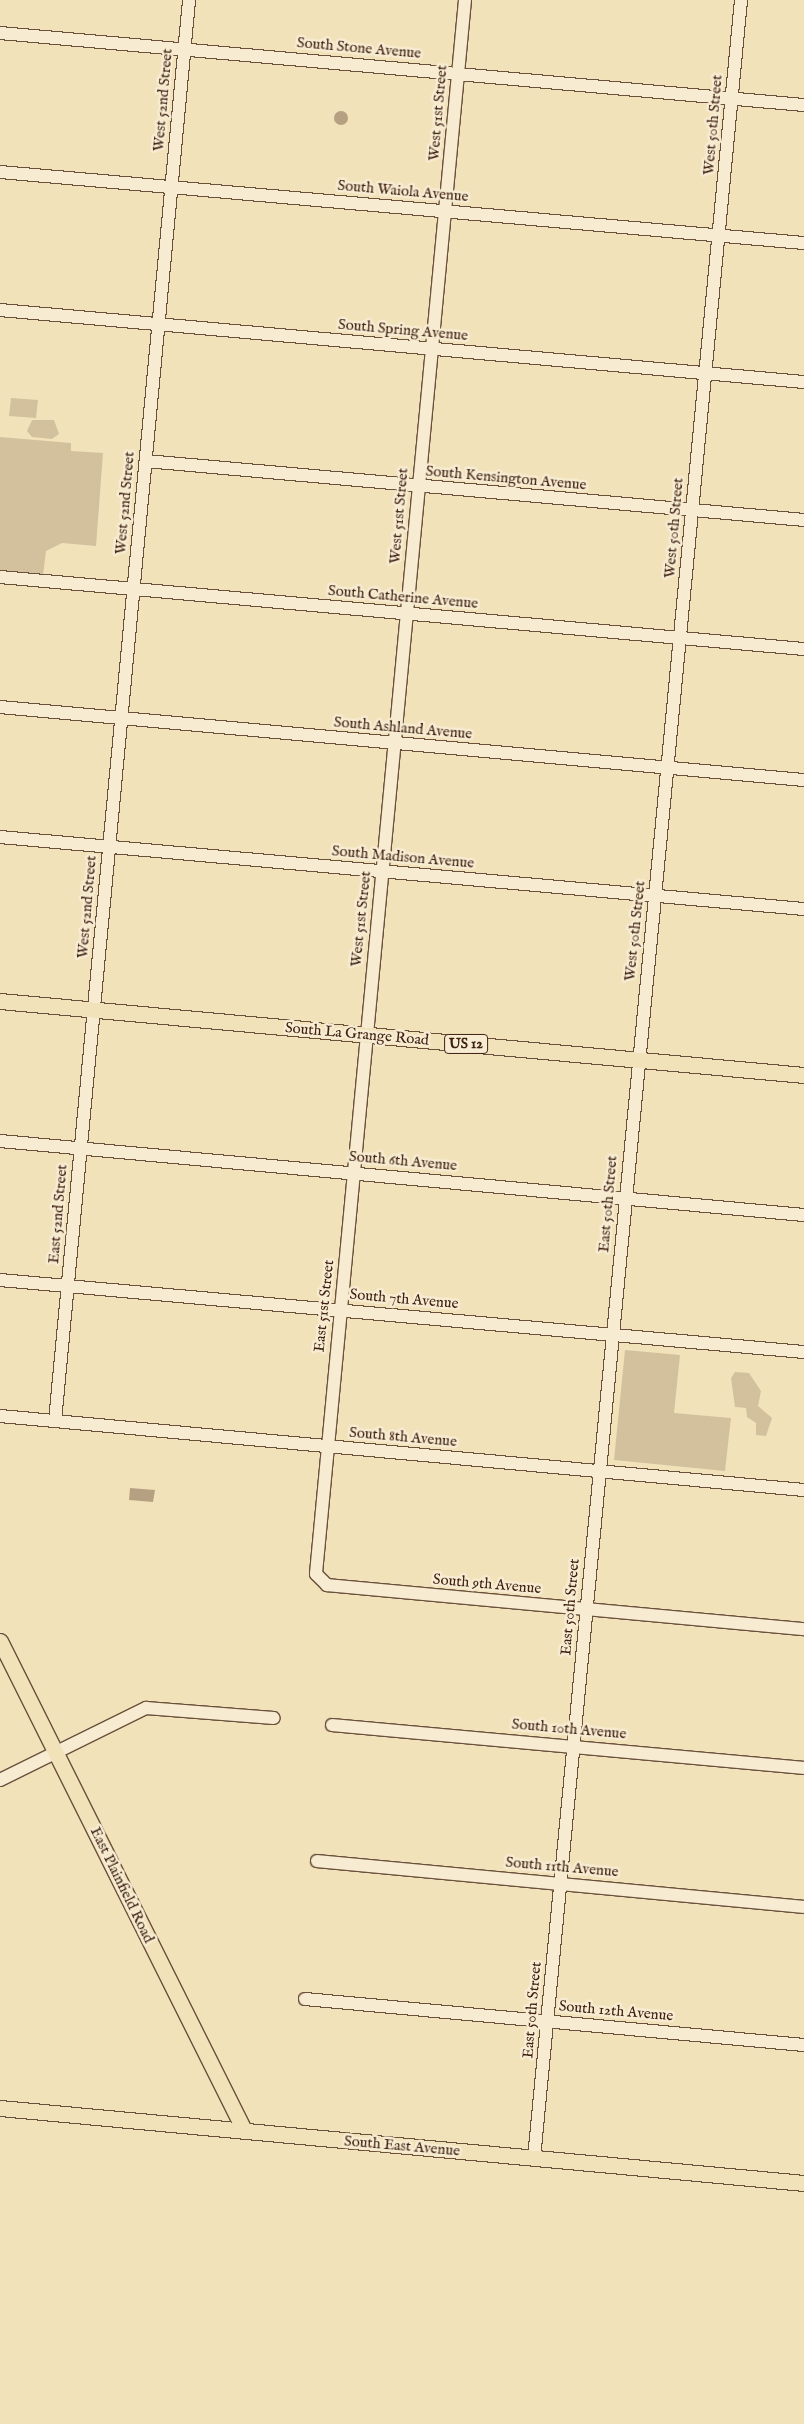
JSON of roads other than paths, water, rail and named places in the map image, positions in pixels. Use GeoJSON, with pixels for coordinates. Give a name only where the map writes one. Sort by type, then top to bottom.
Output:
{"type":"FeatureCollection","features":[{"type":"Feature","properties":{"kind":"main road","name":"South La Grange Road"},"geometry":{"type":"LineString","coordinates":[[0,1001],[804,1075]]}},
{"type":"Feature","properties":{"kind":"main road","name":"East Plainfield Road"},"geometry":{"type":"LineString","coordinates":[[0,1640],[244,2130]]}},
{"type":"Feature","properties":{"kind":"main road","name":"South East Avenue"},"geometry":{"type":"LineString","coordinates":[[0,2108],[804,2183]]}},
{"type":"Feature","properties":{"kind":"street","name":"West 52nd Street"},"geometry":{"type":"LineString","coordinates":[[94,1010],[189,0]]}},
{"type":"Feature","properties":{"kind":"street","name":"West 51st Street"},"geometry":{"type":"LineString","coordinates":[[366,1035],[465,0]]}},
{"type":"Feature","properties":{"kind":"street","name":"West 50th Street"},"geometry":{"type":"LineString","coordinates":[[638,1060],[668,766],[740,0]]}},
{"type":"Feature","properties":{"kind":"street","name":"South Stone Avenue"},"geometry":{"type":"LineString","coordinates":[[0,33],[804,105]]}},
{"type":"Feature","properties":{"kind":"street","name":"South Waiola Avenue"},"geometry":{"type":"LineString","coordinates":[[0,172],[804,243]]}},
{"type":"Feature","properties":{"kind":"street","name":"South Spring Avenue"},"geometry":{"type":"LineString","coordinates":[[0,310],[804,382]]}},
{"type":"Feature","properties":{"kind":"street","name":"South Kensington Avenue"},"geometry":{"type":"LineString","coordinates":[[146,462],[804,520]]}},
{"type":"Feature","properties":{"kind":"street","name":"South Catherine Avenue"},"geometry":{"type":"LineString","coordinates":[[0,577],[804,649]]}},
{"type":"Feature","properties":{"kind":"street","name":"South Ashland Avenue"},"geometry":{"type":"LineString","coordinates":[[0,707],[668,766],[804,780]]}},
{"type":"Feature","properties":{"kind":"street","name":"South Madison Avenue"},"geometry":{"type":"LineString","coordinates":[[0,837],[804,908]]}},
{"type":"Feature","properties":{"kind":"street","name":"East 52nd Street"},"geometry":{"type":"LineString","coordinates":[[55,1421],[94,1010]]}},
{"type":"Feature","properties":{"kind":"street","name":"East 51st Street"},"geometry":{"type":"LineString","coordinates":[[318,1580],[315,1569],[366,1035]]}},
{"type":"Feature","properties":{"kind":"street","name":"East 50th Street"},"geometry":{"type":"LineString","coordinates":[[534,2158],[638,1060]]}},
{"type":"Feature","properties":{"kind":"street","name":"South 6th Avenue"},"geometry":{"type":"LineString","coordinates":[[0,1141],[804,1214]]}},
{"type":"Feature","properties":{"kind":"street","name":"South 7th Avenue"},"geometry":{"type":"LineString","coordinates":[[0,1280],[804,1352]]}},
{"type":"Feature","properties":{"kind":"street","name":"South 8th Avenue"},"geometry":{"type":"LineString","coordinates":[[0,1416],[804,1490]]}},
{"type":"Feature","properties":{"kind":"street","name":"South 9th Avenue"},"geometry":{"type":"LineString","coordinates":[[318,1580],[327,1585],[804,1630]]}},
{"type":"Feature","properties":{"kind":"street"},"geometry":{"type":"LineString","coordinates":[[0,1780],[146,1708],[274,1718]]}},
{"type":"Feature","properties":{"kind":"street","name":"South 10th Avenue"},"geometry":{"type":"LineString","coordinates":[[332,1725],[804,1768]]}},
{"type":"Feature","properties":{"kind":"street","name":"South 11th Avenue"},"geometry":{"type":"LineString","coordinates":[[317,1861],[804,1907]]}},
{"type":"Feature","properties":{"kind":"street","name":"South 12th Avenue"},"geometry":{"type":"LineString","coordinates":[[305,1999],[804,2045]]}}]}
